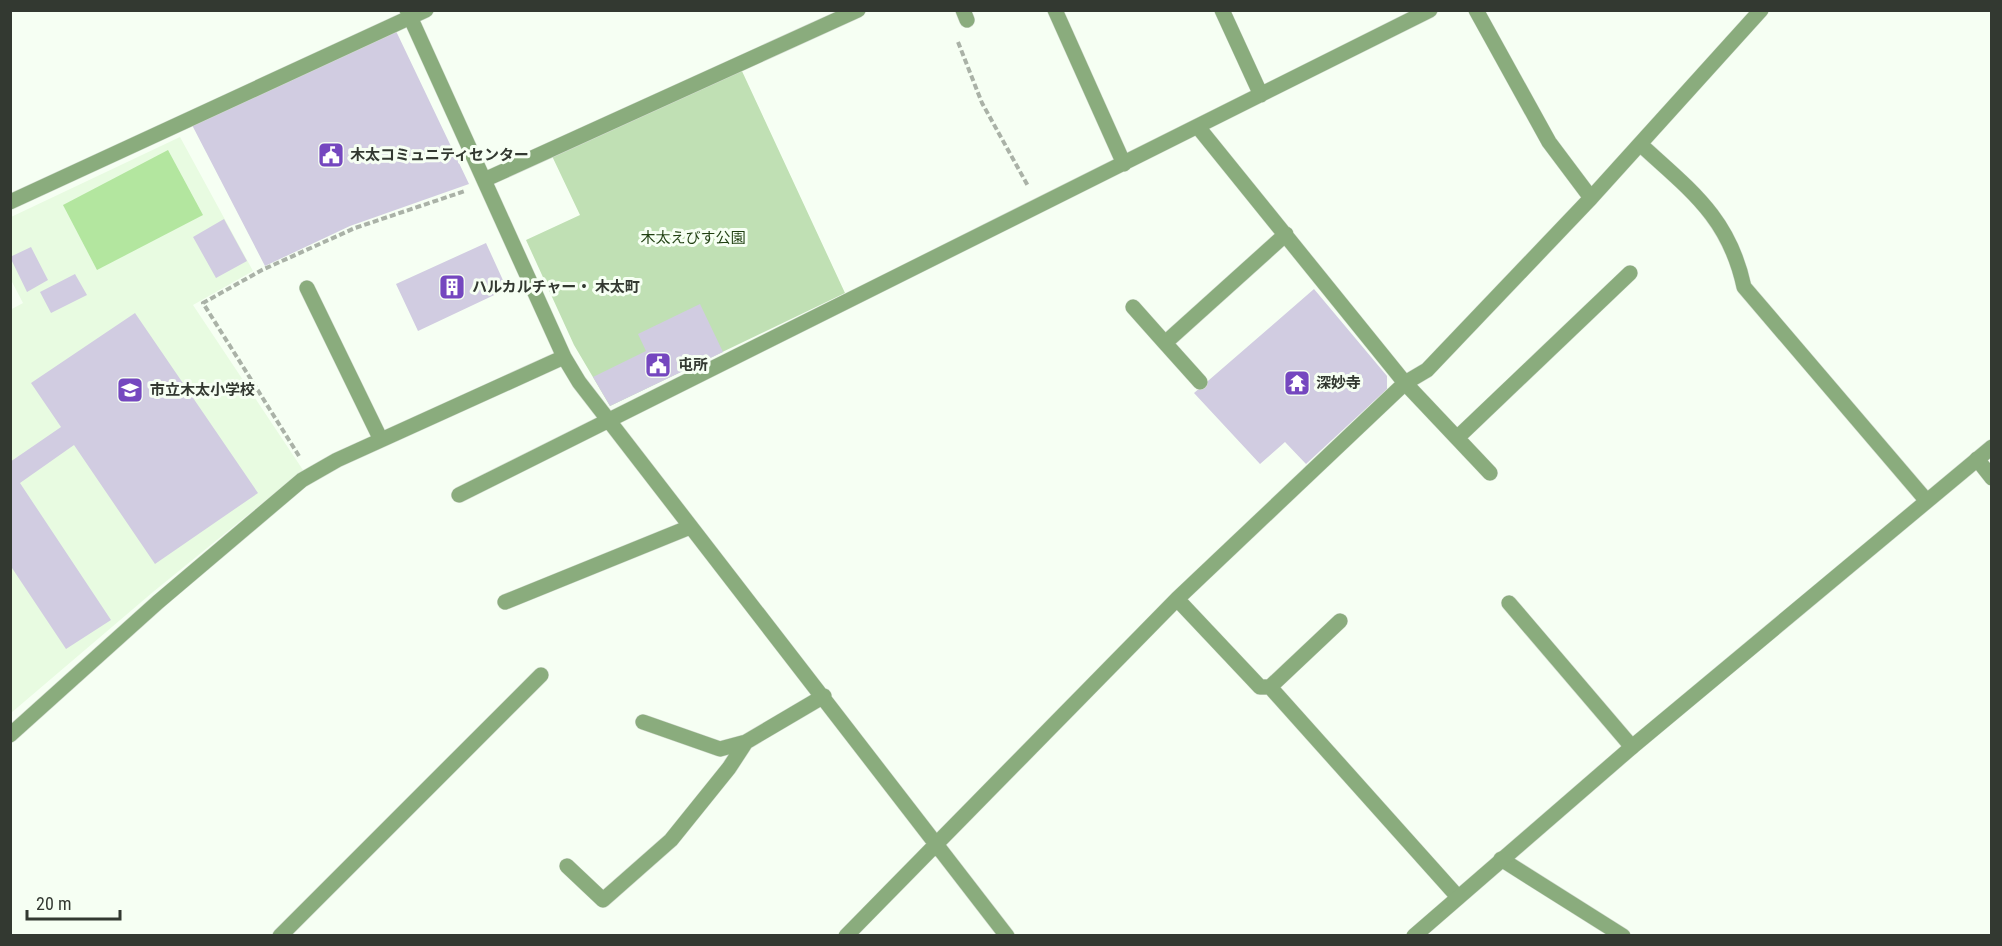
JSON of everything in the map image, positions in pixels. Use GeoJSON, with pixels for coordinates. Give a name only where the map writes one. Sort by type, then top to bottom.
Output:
{"type":"FeatureCollection","features":[{"type":"Feature","properties":{"kind":"street"},"geometry":{"type":"LineString","coordinates":[[10,202],[409,14],[426,10]]}},
{"type":"Feature","properties":{"kind":"street"},"geometry":{"type":"LineString","coordinates":[[485,182],[858,10]]}},
{"type":"Feature","properties":{"kind":"street"},"geometry":{"type":"LineString","coordinates":[[1054,10],[1124,164]]}},
{"type":"Feature","properties":{"kind":"street"},"geometry":{"type":"LineString","coordinates":[[1222,10],[1261,95]]}},
{"type":"Feature","properties":{"kind":"street"},"geometry":{"type":"LineString","coordinates":[[459,495],[1430,10]]}},
{"type":"Feature","properties":{"kind":"street"},"geometry":{"type":"LineString","coordinates":[[1476,10],[1549,142],[1591,198]]}},
{"type":"Feature","properties":{"kind":"street"},"geometry":{"type":"LineString","coordinates":[[846,936],[1177,599],[1405,383],[1426,370],[1591,198],[1761,10]]}},
{"type":"Feature","properties":{"kind":"street"},"geometry":{"type":"LineString","coordinates":[[409,14],[564,357],[607,420],[824,696],[1007,936]]}},
{"type":"Feature","properties":{"kind":"street"},"geometry":{"type":"LineString","coordinates":[[1198,127],[1405,383],[1490,473]]}},
{"type":"Feature","properties":{"kind":"street"},"geometry":{"type":"LineString","coordinates":[[1640,144],[1711,210],[1738,259],[1744,287],[1926,500]]}},
{"type":"Feature","properties":{"kind":"street"},"geometry":{"type":"LineString","coordinates":[[1165,343],[1286,234]]}},
{"type":"Feature","properties":{"kind":"street"},"geometry":{"type":"LineString","coordinates":[[1457,438],[1630,273]]}},
{"type":"Feature","properties":{"kind":"street"},"geometry":{"type":"LineString","coordinates":[[307,288],[381,440]]}},
{"type":"Feature","properties":{"kind":"street"},"geometry":{"type":"LineString","coordinates":[[1133,307],[1200,382]]}},
{"type":"Feature","properties":{"kind":"street"},"geometry":{"type":"LineString","coordinates":[[10,735],[158,602],[311,475],[381,440],[564,357]]}},
{"type":"Feature","properties":{"kind":"street"},"geometry":{"type":"LineString","coordinates":[[1414,936],[1632,747],[1992,447]]}},
{"type":"Feature","properties":{"kind":"street"},"geometry":{"type":"LineString","coordinates":[[1977,459],[1992,478]]}},
{"type":"Feature","properties":{"kind":"street"},"geometry":{"type":"LineString","coordinates":[[505,602],[690,527]]}},
{"type":"Feature","properties":{"kind":"street"},"geometry":{"type":"LineString","coordinates":[[1177,599],[1260,687],[1270,687],[1340,621]]}},
{"type":"Feature","properties":{"kind":"street"},"geometry":{"type":"LineString","coordinates":[[1509,603],[1632,747]]}},
{"type":"Feature","properties":{"kind":"street"},"geometry":{"type":"LineString","coordinates":[[280,936],[541,675]]}},
{"type":"Feature","properties":{"kind":"street"},"geometry":{"type":"LineString","coordinates":[[1270,687],[1458,897]]}},
{"type":"Feature","properties":{"kind":"street"},"geometry":{"type":"LineString","coordinates":[[643,722],[720,749],[746,742],[824,696]]}},
{"type":"Feature","properties":{"kind":"street"},"geometry":{"type":"LineString","coordinates":[[567,866],[603,900],[671,840],[729,768],[746,742]]}},
{"type":"Feature","properties":{"kind":"street"},"geometry":{"type":"LineString","coordinates":[[1502,859],[1623,936]]}},
{"type":"Feature","properties":{"kind":"path"},"geometry":{"type":"LineString","coordinates":[[965,15],[958,25],[958,40],[982,103],[1039,206]]}},
{"type":"Feature","properties":{"kind":"path"},"geometry":{"type":"LineString","coordinates":[[311,475],[203,303],[262,270],[355,228],[485,182]]}},
{"type":"Feature","properties":{"kind":"shaded area","name":"市立木太小学校"},"geometry":{"type":"Polygon","coordinates":[[[180,137],[253,271],[193,305],[303,470],[153,592],[11,713],[10,310],[23,303],[11,280],[11,217],[180,137]]]}},
{"type":"Feature","properties":{"kind":"shaded area"},"geometry":{"type":"Polygon","coordinates":[[[168,150],[203,215],[97,270],[63,205],[168,150]]]}},
{"type":"Feature","properties":{"kind":"green space","name":"木太えびす公園"},"geometry":{"type":"Polygon","coordinates":[[[741,69],[845,293],[610,406],[574,345],[526,240],[580,215],[552,156],[741,69]]]}},
{"type":"Feature","properties":{"kind":"building","name":"木太コミュニティセンター"},"geometry":{"type":"Polygon","coordinates":[[[396,31],[469,184],[350,226],[265,266],[192,125],[396,31]]]}},
{"type":"Feature","properties":{"kind":"building"},"geometry":{"type":"Polygon","coordinates":[[[224,219],[247,261],[216,278],[193,237],[224,219]]]}},
{"type":"Feature","properties":{"kind":"building","name":"ハルカルチャー・ 木太町"},"geometry":{"type":"Polygon","coordinates":[[[486,243],[507,289],[418,331],[396,284],[486,243]]]}},
{"type":"Feature","properties":{"kind":"building"},"geometry":{"type":"Polygon","coordinates":[[[31,247],[48,280],[27,292],[10,257],[31,247]]]}},
{"type":"Feature","properties":{"kind":"building"},"geometry":{"type":"Polygon","coordinates":[[[75,274],[87,295],[51,313],[40,292],[75,274]]]}},
{"type":"Feature","properties":{"kind":"building","name":"深妙寺"},"geometry":{"type":"Polygon","coordinates":[[[1314,289],[1387,376],[1387,389],[1306,464],[1285,442],[1260,464],[1194,393],[1314,289]]]}},
{"type":"Feature","properties":{"kind":"building","name":"屯所"},"geometry":{"type":"Polygon","coordinates":[[[700,304],[723,352],[610,406],[593,377],[646,351],[638,334],[700,304]]]}},
{"type":"Feature","properties":{"kind":"building"},"geometry":{"type":"Polygon","coordinates":[[[135,313],[258,493],[155,564],[74,445],[20,483],[111,620],[66,649],[10,565],[10,462],[61,427],[31,383],[135,313]]]}},
{"type":"Feature","properties":{"kind":"place","name":"木太コミュニティセンター"},"geometry":{"type":"Point","coordinates":[331,155]}},
{"type":"Feature","properties":{"kind":"place","name":"ハルカルチャー・ 木太町"},"geometry":{"type":"Point","coordinates":[452,287]}},
{"type":"Feature","properties":{"kind":"place","name":"屯所"},"geometry":{"type":"Point","coordinates":[658,365]}},
{"type":"Feature","properties":{"kind":"place","name":"深妙寺"},"geometry":{"type":"Point","coordinates":[1297,383]}},
{"type":"Feature","properties":{"kind":"place","name":"市立木太小学校"},"geometry":{"type":"Point","coordinates":[130,390]}}]}
